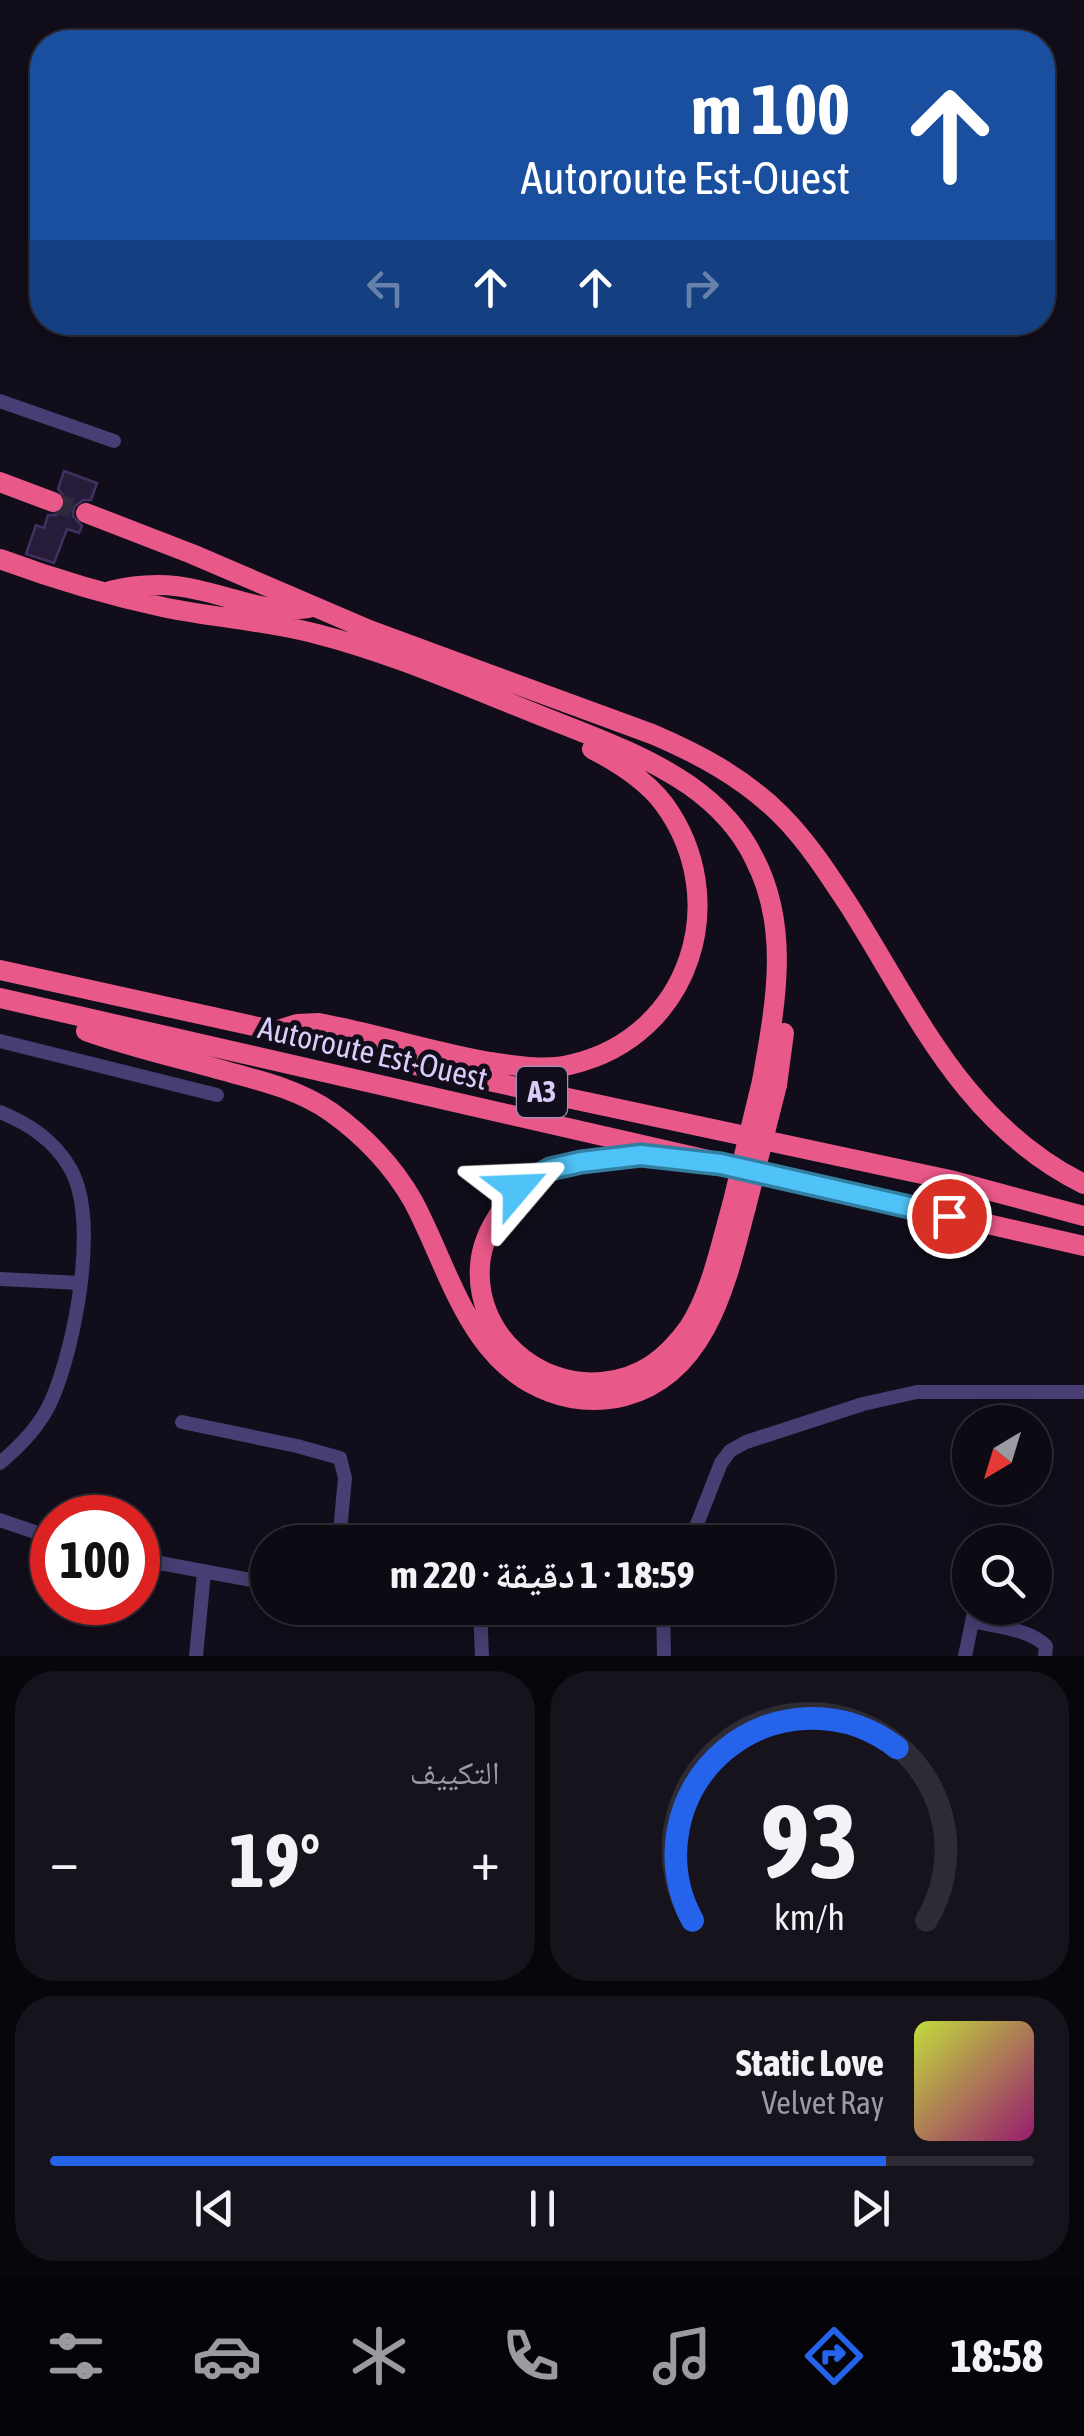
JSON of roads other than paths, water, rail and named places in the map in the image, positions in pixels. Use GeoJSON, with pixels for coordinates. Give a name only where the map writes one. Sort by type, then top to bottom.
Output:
{"type":"FeatureCollection","features":[{"type":"Feature","properties":{"kind":"highway"},"geometry":{"type":"LineString","coordinates":[[0,482],[53,502]]}},
{"type":"Feature","properties":{"kind":"highway"},"geometry":{"type":"LineString","coordinates":[[86,513],[313,607],[683,747],[725,770],[763,798],[798,834],[832,879],[942,1057],[976,1101],[1034,1154],[1084,1184]]}},
{"type":"Feature","properties":{"kind":"highway"},"geometry":{"type":"LineString","coordinates":[[0,559],[170,609],[312,632],[357,644],[602,740],[691,787],[715,807],[745,842],[764,882],[775,923],[778,965],[769,1083]]}},
{"type":"Feature","properties":{"kind":"highway"},"geometry":{"type":"LineString","coordinates":[[104,592],[136,586],[181,587],[260,608],[313,607]]}},
{"type":"Feature","properties":{"kind":"highway"},"geometry":{"type":"LineString","coordinates":[[5,999],[92,1033],[298,1092],[330,1111],[392,1168],[412,1200],[470,1321],[497,1359],[530,1385],[563,1397],[616,1398],[652,1386],[679,1366],[701,1336],[726,1281],[739,1206],[790,988],[786,915],[774,872],[748,824],[736,808],[693,773],[630,740],[526,698],[485,673]]}},
{"type":"Feature","properties":{"kind":"highway"},"geometry":{"type":"LineString","coordinates":[[276,1031],[297,1024],[320,1024],[470,1058],[526,1068],[552,1067],[597,1057],[634,1038],[674,995],[693,946],[698,906],[692,862],[673,818],[662,801],[627,770],[529,720],[508,703]]}},
{"type":"Feature","properties":{"kind":"highway","name":"Autoroute Est-Ouest"},"geometry":{"type":"LineString","coordinates":[[0,970],[400,1062],[950,1180],[1084,1216]]}},
{"type":"Feature","properties":{"kind":"highway","name":"Autoroute Est-Ouest"},"geometry":{"type":"LineString","coordinates":[[5,999],[1084,1246]]}},
{"type":"Feature","properties":{"kind":"highway"},"geometry":{"type":"LineString","coordinates":[[721,1164],[641,1155],[596,1160],[550,1169],[517,1188],[484,1243],[481,1290],[488,1312],[504,1342],[530,1366],[558,1379],[586,1383],[620,1380],[642,1373],[690,1325],[739,1206]]}},
{"type":"Feature","properties":{"kind":"street"},"geometry":{"type":"LineString","coordinates":[[0,401],[114,441]]}},
{"type":"Feature","properties":{"kind":"street"},"geometry":{"type":"LineString","coordinates":[[0,1041],[217,1095]]}},
{"type":"Feature","properties":{"kind":"street"},"geometry":{"type":"LineString","coordinates":[[0,1112],[31,1125],[72,1169],[82,1204],[84,1230],[81,1283],[66,1356],[52,1398],[29,1435],[0,1463]]}},
{"type":"Feature","properties":{"kind":"street"},"geometry":{"type":"LineString","coordinates":[[0,1280],[81,1283]]}},
{"type":"Feature","properties":{"kind":"street"},"geometry":{"type":"LineString","coordinates":[[697,1525],[721,1463],[730,1451],[746,1442],[863,1404],[918,1392],[1084,1392]]}},
{"type":"Feature","properties":{"kind":"street"},"geometry":{"type":"LineString","coordinates":[[1056,1392],[1084,1403]]}},
{"type":"Feature","properties":{"kind":"street"},"geometry":{"type":"LineString","coordinates":[[182,1422],[340,1458],[344,1478],[340,1525]]}},
{"type":"Feature","properties":{"kind":"street"},"geometry":{"type":"LineString","coordinates":[[0,1520],[30,1530]]}},
{"type":"Feature","properties":{"kind":"street"},"geometry":{"type":"LineString","coordinates":[[160,1564],[250,1579]]}},
{"type":"Feature","properties":{"kind":"street"},"geometry":{"type":"LineString","coordinates":[[196,1656],[204,1572]]}},
{"type":"Feature","properties":{"kind":"street"},"geometry":{"type":"LineString","coordinates":[[481,1625],[482,1656]]}},
{"type":"Feature","properties":{"kind":"street"},"geometry":{"type":"LineString","coordinates":[[663,1625],[664,1656]]}},
{"type":"Feature","properties":{"kind":"street"},"geometry":{"type":"LineString","coordinates":[[964,1656],[971,1625]]}},
{"type":"Feature","properties":{"kind":"street"},"geometry":{"type":"LineString","coordinates":[[1003,1625],[1042,1641],[1045,1656]]}},
{"type":"Feature","properties":{"kind":"tunnel"},"geometry":{"type":"LineString","coordinates":[[53,502],[86,513]]}}]}
